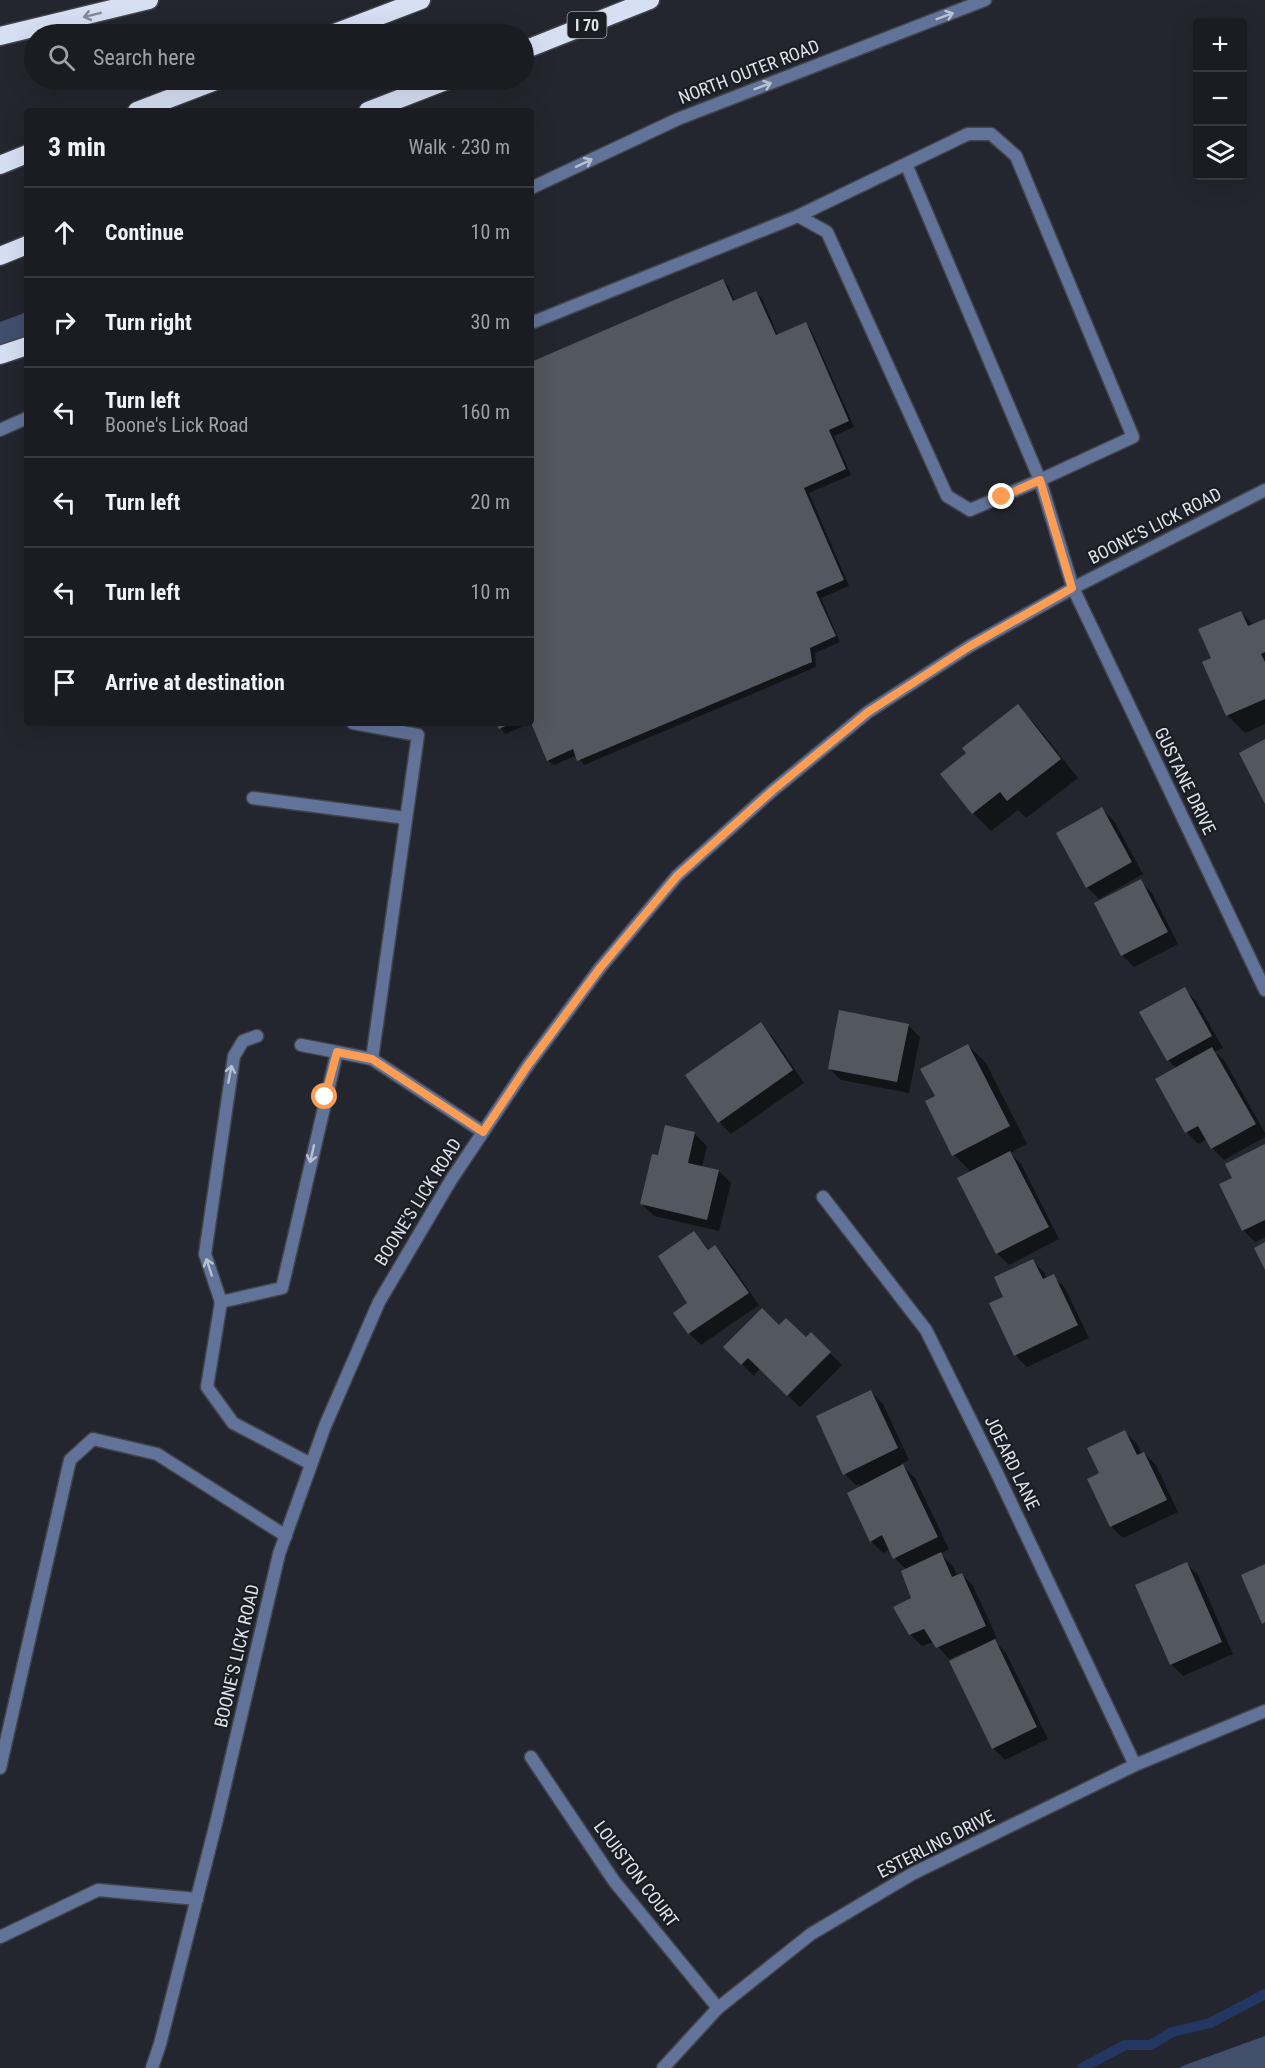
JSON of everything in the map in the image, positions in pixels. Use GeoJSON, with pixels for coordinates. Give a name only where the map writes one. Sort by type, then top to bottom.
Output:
{"type":"FeatureCollection","features":[{"type":"Feature","properties":{"kind":"highway"},"geometry":{"type":"LineString","coordinates":[[50,24],[149,0]]}},
{"type":"Feature","properties":{"kind":"highway"},"geometry":{"type":"LineString","coordinates":[[359,24],[421,0]]}},
{"type":"Feature","properties":{"kind":"highway","name":"I 70"},"geometry":{"type":"LineString","coordinates":[[534,46],[650,0]]}},
{"type":"Feature","properties":{"kind":"highway"},"geometry":{"type":"LineString","coordinates":[[0,36],[24,30]]}},
{"type":"Feature","properties":{"kind":"highway"},"geometry":{"type":"LineString","coordinates":[[145,108],[192,90]]}},
{"type":"Feature","properties":{"kind":"highway"},"geometry":{"type":"LineString","coordinates":[[376,108],[422,90]]}},
{"type":"Feature","properties":{"kind":"highway"},"geometry":{"type":"LineString","coordinates":[[0,165],[24,155]]}},
{"type":"Feature","properties":{"kind":"highway"},"geometry":{"type":"LineString","coordinates":[[0,256],[24,246]]}},
{"type":"Feature","properties":{"kind":"highway"},"geometry":{"type":"LineString","coordinates":[[0,356],[24,347]]}},
{"type":"Feature","properties":{"kind":"street","name":"NORTH OUTER ROAD"},"geometry":{"type":"LineString","coordinates":[[534,187],[678,119],[985,0]]}},
{"type":"Feature","properties":{"kind":"street"},"geometry":{"type":"LineString","coordinates":[[534,322],[798,216],[968,134],[991,134],[1016,156],[1133,437],[969,510],[947,496],[827,232],[798,216]]}},
{"type":"Feature","properties":{"kind":"street","name":"GUSTANE DRIVE"},"geometry":{"type":"LineString","coordinates":[[906,164],[1040,480],[1072,588],[1265,990]]}},
{"type":"Feature","properties":{"kind":"street"},"geometry":{"type":"LineString","coordinates":[[0,430],[24,419]]}},
{"type":"Feature","properties":{"kind":"street","name":"BOONE'S LICK ROAD"},"geometry":{"type":"LineString","coordinates":[[152,2068],[197,1899],[279,1554],[325,1426],[379,1302],[451,1180],[528,1065],[600,968],[677,876],[772,791],[868,712],[970,646],[1072,588],[1265,490]]}},
{"type":"Feature","properties":{"kind":"street"},"geometry":{"type":"LineString","coordinates":[[368,726],[418,735],[372,1059]]}},
{"type":"Feature","properties":{"kind":"street"},"geometry":{"type":"LineString","coordinates":[[253,798],[406,818]]}},
{"type":"Feature","properties":{"kind":"street"},"geometry":{"type":"LineString","coordinates":[[257,1036],[243,1041],[234,1056],[205,1254],[221,1302],[207,1387],[233,1423],[311,1464]]}},
{"type":"Feature","properties":{"kind":"street"},"geometry":{"type":"LineString","coordinates":[[301,1045],[372,1059],[483,1132]]}},
{"type":"Feature","properties":{"kind":"street"},"geometry":{"type":"LineString","coordinates":[[221,1302],[282,1288],[337,1052]]}},
{"type":"Feature","properties":{"kind":"street","name":"JOEARD LANE"},"geometry":{"type":"LineString","coordinates":[[823,1197],[926,1330],[994,1467],[1135,1765]]}},
{"type":"Feature","properties":{"kind":"street"},"geometry":{"type":"LineString","coordinates":[[0,1768],[70,1460],[93,1439],[157,1454],[286,1536]]}},
{"type":"Feature","properties":{"kind":"street","name":"ESTERLING DRIVE"},"geometry":{"type":"LineString","coordinates":[[663,2068],[718,2008],[811,1935],[912,1874],[1135,1765],[1265,1711]]}},
{"type":"Feature","properties":{"kind":"street","name":"LOUISTON COURT"},"geometry":{"type":"LineString","coordinates":[[531,1757],[614,1881],[718,2008]]}},
{"type":"Feature","properties":{"kind":"street"},"geometry":{"type":"LineString","coordinates":[[0,1937],[98,1890],[197,1899]]}},
{"type":"Feature","properties":{"kind":"shaded area"},"geometry":{"type":"Polygon","coordinates":[[[24,313],[24,338],[0,350],[0,322],[24,313]]]}},
{"type":"Feature","properties":{"kind":"shaded area"},"geometry":{"type":"Polygon","coordinates":[[[1265,2036],[1265,2068],[1179,2068],[1185,2065],[1265,2036]]]}},
{"type":"Feature","properties":{"kind":"building"},"geometry":{"type":"Polygon","coordinates":[[[723,279],[733,301],[756,291],[776,335],[806,322],[849,421],[829,430],[846,469],[804,488],[844,580],[816,592],[836,636],[810,648],[812,662],[577,761],[573,749],[547,761],[532,726],[534,361],[723,279]]]}},
{"type":"Feature","properties":{"kind":"building"},"geometry":{"type":"Polygon","coordinates":[[[1241,611],[1248,626],[1265,619],[1265,652],[1261,654],[1265,662],[1265,699],[1226,716],[1202,662],[1211,658],[1198,629],[1241,611]]]}},
{"type":"Feature","properties":{"kind":"building"},"geometry":{"type":"Polygon","coordinates":[[[1018,704],[1061,759],[1007,801],[1000,792],[972,814],[940,774],[966,753],[962,748],[1018,704]]]}},
{"type":"Feature","properties":{"kind":"building"},"geometry":{"type":"Polygon","coordinates":[[[1265,739],[1265,804],[1239,753],[1265,739]]]}},
{"type":"Feature","properties":{"kind":"building"},"geometry":{"type":"Polygon","coordinates":[[[1102,807],[1132,862],[1086,888],[1056,833],[1102,807]]]}},
{"type":"Feature","properties":{"kind":"building"},"geometry":{"type":"Polygon","coordinates":[[[1141,879],[1168,932],[1121,956],[1094,903],[1141,879]]]}},
{"type":"Feature","properties":{"kind":"building"},"geometry":{"type":"Polygon","coordinates":[[[1185,987],[1212,1036],[1167,1061],[1139,1012],[1185,987]]]}},
{"type":"Feature","properties":{"kind":"building"},"geometry":{"type":"Polygon","coordinates":[[[839,1010],[909,1024],[897,1082],[828,1069],[839,1010]]]}},
{"type":"Feature","properties":{"kind":"building"},"geometry":{"type":"Polygon","coordinates":[[[761,1022],[793,1070],[718,1123],[685,1075],[761,1022]]]}},
{"type":"Feature","properties":{"kind":"building"},"geometry":{"type":"Polygon","coordinates":[[[968,1044],[1010,1126],[952,1156],[925,1101],[935,1096],[920,1069],[968,1044]]]}},
{"type":"Feature","properties":{"kind":"building"},"geometry":{"type":"Polygon","coordinates":[[[1212,1047],[1256,1124],[1211,1149],[1198,1126],[1185,1133],[1155,1079],[1212,1047]]]}},
{"type":"Feature","properties":{"kind":"building"},"geometry":{"type":"Polygon","coordinates":[[[665,1125],[695,1132],[688,1163],[719,1170],[707,1220],[640,1204],[652,1154],[658,1155],[665,1125]]]}},
{"type":"Feature","properties":{"kind":"building"},"geometry":{"type":"Polygon","coordinates":[[[1265,1144],[1265,1220],[1242,1231],[1219,1184],[1232,1178],[1225,1164],[1265,1144]]]}},
{"type":"Feature","properties":{"kind":"building"},"geometry":{"type":"Polygon","coordinates":[[[1010,1151],[1049,1227],[996,1254],[957,1178],[1010,1151]]]}},
{"type":"Feature","properties":{"kind":"building"},"geometry":{"type":"Polygon","coordinates":[[[694,1231],[708,1250],[715,1245],[749,1293],[688,1334],[673,1313],[687,1303],[658,1256],[694,1231]]]}},
{"type":"Feature","properties":{"kind":"building"},"geometry":{"type":"Polygon","coordinates":[[[1265,1242],[1265,1270],[1254,1248],[1265,1242]]]}},
{"type":"Feature","properties":{"kind":"building"},"geometry":{"type":"Polygon","coordinates":[[[1033,1259],[1043,1279],[1054,1274],[1078,1325],[1014,1356],[989,1303],[1003,1297],[994,1277],[1033,1259]]]}},
{"type":"Feature","properties":{"kind":"building"},"geometry":{"type":"Polygon","coordinates":[[[762,1308],[779,1325],[786,1318],[806,1337],[811,1332],[831,1352],[787,1396],[748,1358],[741,1365],[723,1347],[762,1308]]]}},
{"type":"Feature","properties":{"kind":"building"},"geometry":{"type":"Polygon","coordinates":[[[871,1390],[898,1448],[843,1475],[816,1416],[871,1390]]]}},
{"type":"Feature","properties":{"kind":"building"},"geometry":{"type":"Polygon","coordinates":[[[1125,1430],[1137,1455],[1144,1452],[1167,1500],[1110,1527],[1087,1479],[1099,1473],[1087,1448],[1125,1430]]]}},
{"type":"Feature","properties":{"kind":"building"},"geometry":{"type":"Polygon","coordinates":[[[903,1464],[938,1537],[893,1559],[882,1535],[870,1542],[847,1493],[903,1464]]]}},
{"type":"Feature","properties":{"kind":"building"},"geometry":{"type":"Polygon","coordinates":[[[941,1552],[952,1577],[962,1573],[986,1626],[936,1648],[924,1629],[909,1635],[893,1607],[911,1598],[901,1571],[941,1552]]]}},
{"type":"Feature","properties":{"kind":"building"},"geometry":{"type":"Polygon","coordinates":[[[1187,1562],[1222,1642],[1170,1665],[1135,1585],[1187,1562]]]}},
{"type":"Feature","properties":{"kind":"building"},"geometry":{"type":"Polygon","coordinates":[[[1265,1564],[1265,1622],[1262,1624],[1241,1575],[1265,1564]]]}},
{"type":"Feature","properties":{"kind":"building"},"geometry":{"type":"Polygon","coordinates":[[[995,1639],[1037,1727],[992,1749],[949,1661],[995,1639]]]}},
{"type":"Feature","properties":{"kind":"waterway"},"geometry":{"type":"LineString","coordinates":[[1082,2068],[1125,2045],[1151,2045],[1172,2032],[1210,2023],[1265,1994]]}},
{"type":"Feature","properties":{"kind":"route"},"geometry":{"type":"LineString","coordinates":[[325,1097],[337,1052],[372,1059],[483,1132],[528,1065],[600,968],[677,876],[772,791],[868,712],[970,646],[1072,588],[1040,480],[1002,497]]}}]}
